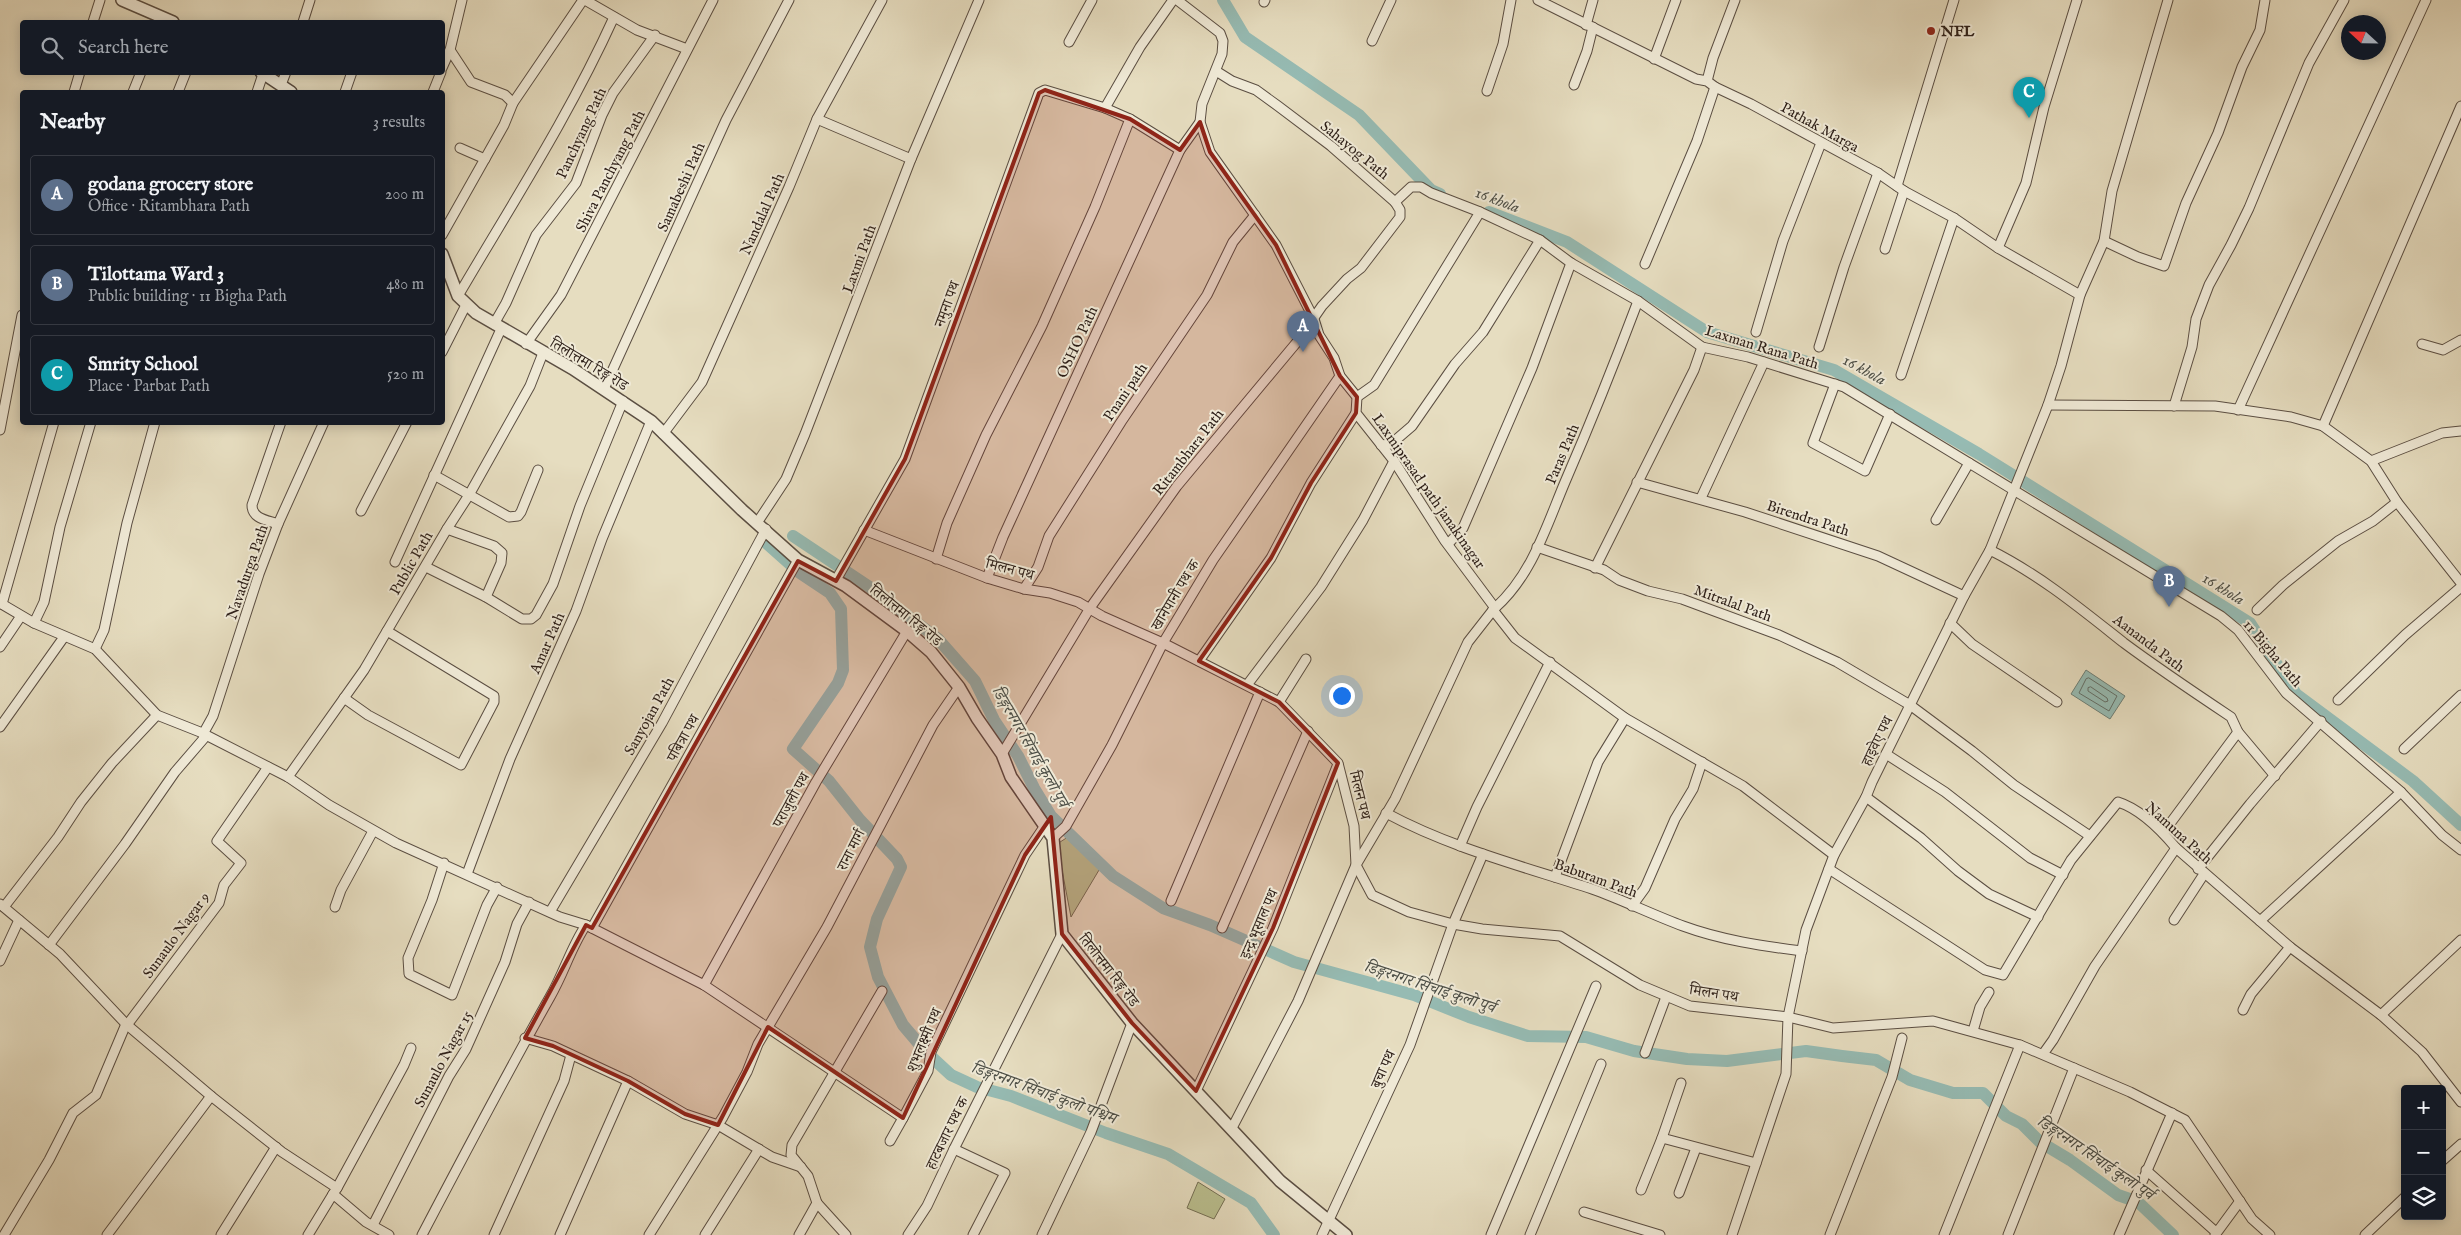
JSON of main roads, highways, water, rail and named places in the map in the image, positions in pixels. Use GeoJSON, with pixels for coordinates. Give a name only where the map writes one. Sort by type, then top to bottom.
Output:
{"type":"FeatureCollection","features":[{"type":"Feature","properties":{"kind":"water"},"geometry":{"type":"Polygon","coordinates":[[[2086,670],[2125,696],[2110,719],[2071,694],[2086,670]]]}},
{"type":"Feature","properties":{"kind":"waterway","name":"16 khola"},"geometry":{"type":"LineString","coordinates":[[1223,0],[1245,37],[1359,115],[1431,190],[1440,194]]}},
{"type":"Feature","properties":{"kind":"waterway","name":"16 khola"},"geometry":{"type":"LineString","coordinates":[[1489,212],[1567,242],[1707,332],[1834,370],[1979,454],[2250,623],[2296,694],[2413,781],[2461,825]]}},
{"type":"Feature","properties":{"kind":"waterway","name":"डिङ्गरनगर सिंचाई कुलो पुर्व"},"geometry":{"type":"LineString","coordinates":[[793,536],[871,588],[938,639],[975,681],[994,720],[1018,756],[1051,816],[1113,876],[1163,908],[1210,925],[1294,962],[1414,995],[1469,1017],[1528,1036],[1586,1037],[1634,1051],[1687,1059],[1727,1061],[1806,1051],[1876,1060],[1910,1080],[1953,1093],[1983,1093],[2006,1116],[2022,1124],[2040,1142],[2070,1160],[2118,1195],[2138,1202],[2173,1235]]}},
{"type":"Feature","properties":{"kind":"waterway","name":"डिङ्गरनगर सिंचाई कुलो पश्चिम"},"geometry":{"type":"LineString","coordinates":[[763,540],[800,573],[830,593],[841,609],[843,670],[838,683],[793,749],[829,781],[860,820],[897,859],[901,867],[877,919],[870,947],[878,977],[903,1025],[925,1051],[951,1075],[977,1087],[1011,1096],[1106,1133],[1168,1154],[1251,1203],[1274,1235]]}},
{"type":"Feature","properties":{"kind":"place","name":"NFL"},"geometry":{"type":"Point","coordinates":[1931,31]}},
{"type":"Feature","properties":{"kind":"place","name":"Smrity School"},"geometry":{"type":"Point","coordinates":[2029,118]}},
{"type":"Feature","properties":{"kind":"place","name":"godana grocery store"},"geometry":{"type":"Point","coordinates":[1303,352]}},
{"type":"Feature","properties":{"kind":"place","name":"Tilottama Ward 3"},"geometry":{"type":"Point","coordinates":[2169,607]}}]}
